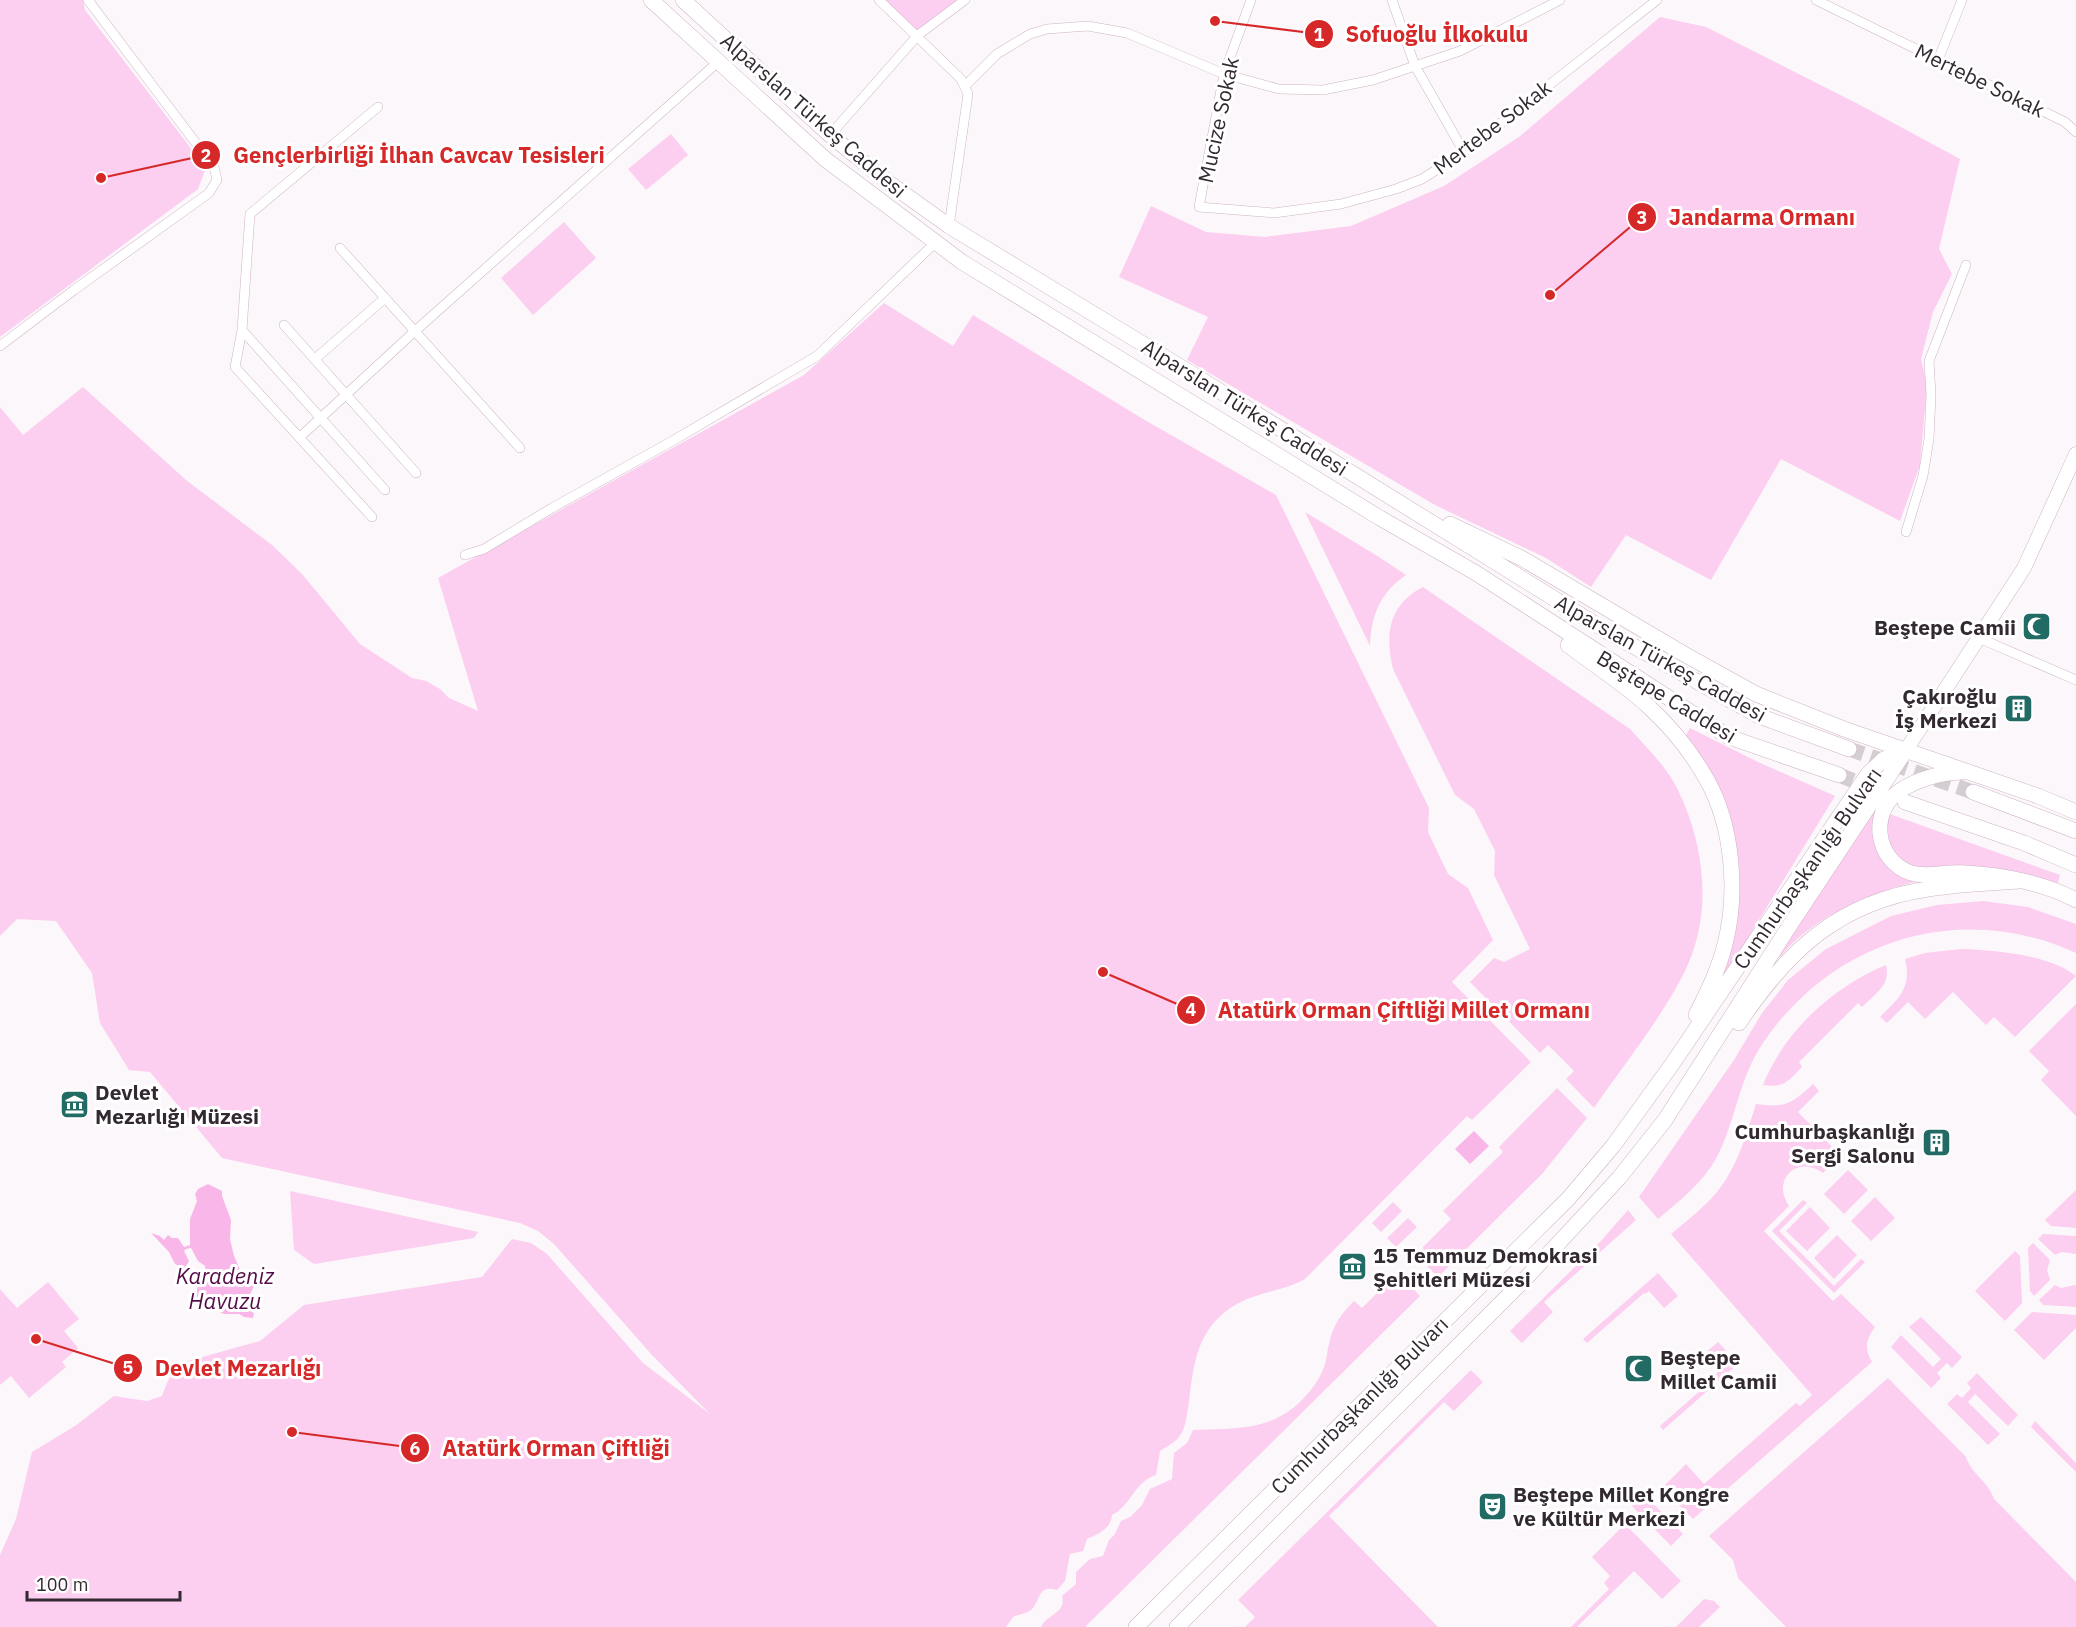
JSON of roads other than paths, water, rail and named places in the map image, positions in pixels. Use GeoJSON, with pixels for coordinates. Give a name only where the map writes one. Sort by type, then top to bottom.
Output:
{"type":"FeatureCollection","features":[{"type":"Feature","properties":{"kind":"main road","name":"Alparslan Türkeş Caddesi"},"geometry":{"type":"LineString","coordinates":[[651,0],[825,159],[962,262],[1380,518],[1476,573]]}},
{"type":"Feature","properties":{"kind":"main road","name":"Alparslan Türkeş Caddesi"},"geometry":{"type":"LineString","coordinates":[[683,0],[831,135],[889,183],[949,226],[1608,632],[1759,716],[1850,749]]}},
{"type":"Feature","properties":{"kind":"main road"},"geometry":{"type":"LineString","coordinates":[[1906,750],[2024,568],[2071,482],[2076,454]]}},
{"type":"Feature","properties":{"kind":"main road"},"geometry":{"type":"LineString","coordinates":[[1398,501],[1524,559],[1756,694],[1844,729],[2076,812]]}},
{"type":"Feature","properties":{"kind":"main road"},"geometry":{"type":"LineString","coordinates":[[1476,573],[1647,705],[1678,738],[1708,782],[1720,811],[1731,869],[1731,918],[1716,972],[1673,1062]]}},
{"type":"Feature","properties":{"kind":"main road","name":"Beştepe Caddesi"},"geometry":{"type":"LineString","coordinates":[[1476,573],[1729,737],[1839,775]]}},
{"type":"Feature","properties":{"kind":"main road","name":"Cumhurbaşkanlığı Bulvarı"},"geometry":{"type":"LineString","coordinates":[[1136,1627],[1568,1199],[1613,1146],[1673,1062],[1868,774],[1884,759],[1906,750]]}},
{"type":"Feature","properties":{"kind":"main road","name":"Cumhurbaşkanlığı Bulvarı"},"geometry":{"type":"LineString","coordinates":[[1177,1627],[1526,1278],[1607,1191],[1665,1120],[1906,750]]}},
{"type":"Feature","properties":{"kind":"main road"},"geometry":{"type":"LineString","coordinates":[[1968,772],[1945,772],[1934,775],[1913,782],[1898,792],[1881,815],[1880,836],[1886,852],[1899,867],[1917,874],[1964,872],[2019,881],[2061,892],[2076,900]]}},
{"type":"Feature","properties":{"kind":"main road"},"geometry":{"type":"LineString","coordinates":[[1973,792],[2076,831]]}},
{"type":"Feature","properties":{"kind":"main road"},"geometry":{"type":"LineString","coordinates":[[1905,802],[2024,843],[2076,866]]}},
{"type":"Feature","properties":{"kind":"main road"},"geometry":{"type":"LineString","coordinates":[[1665,1120],[1697,1087],[1764,987],[1795,952],[1827,927],[1863,907],[1927,889],[2019,881]]}},
{"type":"Feature","properties":{"kind":"street"},"geometry":{"type":"LineString","coordinates":[[0,346],[209,193],[217,180],[214,167],[88,0]]}},
{"type":"Feature","properties":{"kind":"street"},"geometry":{"type":"LineString","coordinates":[[879,0],[918,35],[961,79],[968,94],[949,226]]}},
{"type":"Feature","properties":{"kind":"street"},"geometry":{"type":"LineString","coordinates":[[831,135],[918,35],[965,0]]}},
{"type":"Feature","properties":{"kind":"street","name":"Mucize Sokak"},"geometry":{"type":"LineString","coordinates":[[1199,207],[1224,74],[1251,0]]}},
{"type":"Feature","properties":{"kind":"street"},"geometry":{"type":"LineString","coordinates":[[1392,0],[1415,66],[1464,152]]}},
{"type":"Feature","properties":{"kind":"street"},"geometry":{"type":"LineString","coordinates":[[965,86],[997,54],[1030,34],[1047,29],[1088,26],[1127,33],[1224,74],[1279,89],[1323,90],[1373,80],[1460,51],[1560,0]]}},
{"type":"Feature","properties":{"kind":"street","name":"Mertebe Sokak"},"geometry":{"type":"LineString","coordinates":[[1199,207],[1274,213],[1341,204],[1396,189],[1422,179],[1464,152],[1657,0]]}},
{"type":"Feature","properties":{"kind":"street","name":"Mertebe Sokak"},"geometry":{"type":"LineString","coordinates":[[1816,0],[2065,122],[2076,132]]}},
{"type":"Feature","properties":{"kind":"street"},"geometry":{"type":"LineString","coordinates":[[1938,60],[1962,0]]}},
{"type":"Feature","properties":{"kind":"street"},"geometry":{"type":"LineString","coordinates":[[300,437],[415,331],[718,62]]}},
{"type":"Feature","properties":{"kind":"street"},"geometry":{"type":"LineString","coordinates":[[372,517],[235,367],[242,330],[250,214],[378,107]]}},
{"type":"Feature","properties":{"kind":"street"},"geometry":{"type":"LineString","coordinates":[[465,555],[484,549],[552,508],[674,441],[817,356],[935,243]]}},
{"type":"Feature","properties":{"kind":"street"},"geometry":{"type":"LineString","coordinates":[[340,249],[520,448]]}},
{"type":"Feature","properties":{"kind":"street"},"geometry":{"type":"LineString","coordinates":[[1906,532],[1923,476],[1929,439],[1931,395],[1929,361],[1966,265]]}},
{"type":"Feature","properties":{"kind":"street"},"geometry":{"type":"LineString","coordinates":[[315,359],[385,298]]}},
{"type":"Feature","properties":{"kind":"street"},"geometry":{"type":"LineString","coordinates":[[284,325],[416,472]]}},
{"type":"Feature","properties":{"kind":"street"},"geometry":{"type":"LineString","coordinates":[[242,330],[385,490]]}},
{"type":"Feature","properties":{"kind":"street"},"geometry":{"type":"LineString","coordinates":[[1979,638],[2076,680]]}},
{"type":"Feature","properties":{"kind":"water"},"geometry":{"type":"Polygon","coordinates":[[[1474,1131],[1489,1146],[1470,1164],[1455,1149],[1474,1131]]]}},
{"type":"Feature","properties":{"kind":"water","name":"Karadeniz Havuzu"},"geometry":{"type":"Polygon","coordinates":[[[208,1184],[222,1191],[231,1220],[230,1239],[234,1256],[241,1272],[255,1284],[246,1303],[254,1314],[253,1318],[239,1314],[224,1314],[210,1307],[206,1302],[198,1303],[196,1294],[199,1278],[206,1274],[205,1266],[198,1261],[191,1248],[184,1251],[189,1261],[186,1267],[175,1264],[169,1252],[151,1233],[164,1240],[168,1235],[178,1238],[184,1247],[190,1245],[190,1219],[197,1201],[195,1194],[198,1189],[208,1184]]]}},
{"type":"Feature","properties":{"kind":"tunnel"},"geometry":{"type":"LineString","coordinates":[[1849,749],[1973,792]]}},
{"type":"Feature","properties":{"kind":"tunnel"},"geometry":{"type":"LineString","coordinates":[[1839,775],[1889,795]]}},
{"type":"Feature","properties":{"kind":"place","name":"Sofuoğlu İlkokulu"},"geometry":{"type":"Point","coordinates":[1215,21]}},
{"type":"Feature","properties":{"kind":"place","name":"Gençlerbirliği İlhan Cavcav Tesisleri"},"geometry":{"type":"Point","coordinates":[101,178]}},
{"type":"Feature","properties":{"kind":"place","name":"Jandarma Ormanı"},"geometry":{"type":"Point","coordinates":[1550,295]}},
{"type":"Feature","properties":{"kind":"place","name":"Beştepe Camii"},"geometry":{"type":"Point","coordinates":[2037,627]}},
{"type":"Feature","properties":{"kind":"place","name":"Çakıroğlu İş Merkezi"},"geometry":{"type":"Point","coordinates":[2018,708]}},
{"type":"Feature","properties":{"kind":"place","name":"Atatürk Orman Çiftliği Millet Ormanı"},"geometry":{"type":"Point","coordinates":[1103,972]}},
{"type":"Feature","properties":{"kind":"place","name":"Devlet Mezarlığı Müzesi"},"geometry":{"type":"Point","coordinates":[74,1104]}},
{"type":"Feature","properties":{"kind":"place","name":"Cumhurbaşkanlığı Sergi Salonu"},"geometry":{"type":"Point","coordinates":[1936,1143]}},
{"type":"Feature","properties":{"kind":"place","name":"15 Temmuz Demokrasi Şehitleri Müzesi"},"geometry":{"type":"Point","coordinates":[1352,1267]}},
{"type":"Feature","properties":{"kind":"place","name":"Devlet Mezarlığı"},"geometry":{"type":"Point","coordinates":[36,1339]}},
{"type":"Feature","properties":{"kind":"place","name":"Beştepe Millet Camii"},"geometry":{"type":"Point","coordinates":[1639,1369]}},
{"type":"Feature","properties":{"kind":"place","name":"Atatürk Orman Çiftliği"},"geometry":{"type":"Point","coordinates":[292,1432]}},
{"type":"Feature","properties":{"kind":"place","name":"Beştepe Millet Kongre ve Kültür Merkezi"},"geometry":{"type":"Point","coordinates":[1492,1506]}}]}
